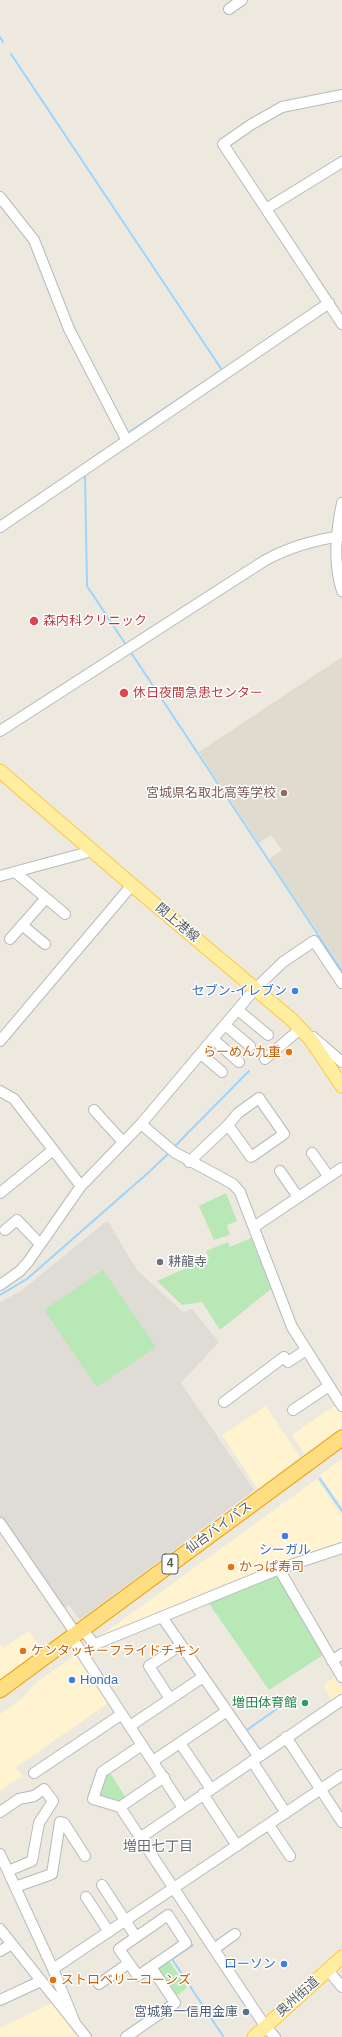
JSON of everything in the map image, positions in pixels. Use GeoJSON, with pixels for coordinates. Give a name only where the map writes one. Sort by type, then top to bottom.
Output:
{"type":"FeatureCollection","features":[{"type":"Feature","properties":{"kind":"highway","name":"仙台バイパス"},"geometry":{"type":"LineString","coordinates":[[0,1701],[79,1638],[342,1438]]}},
{"type":"Feature","properties":{"kind":"highway","name":"仙台バイパス"},"geometry":{"type":"LineString","coordinates":[[0,1690],[79,1638],[342,1450]]}},
{"type":"Feature","properties":{"kind":"main road","name":"閖上港線"},"geometry":{"type":"LineString","coordinates":[[0,771],[296,1024],[310,1040],[342,1086]]}},
{"type":"Feature","properties":{"kind":"main road","name":"奥州街道"},"geometry":{"type":"LineString","coordinates":[[254,2037],[342,1957]]}},
{"type":"Feature","properties":{"kind":"street"},"geometry":{"type":"LineString","coordinates":[[228,9],[242,0]]}},
{"type":"Feature","properties":{"kind":"street"},"geometry":{"type":"LineString","coordinates":[[342,95],[282,108],[252,124],[223,144],[330,303],[342,324]]}},
{"type":"Feature","properties":{"kind":"street"},"geometry":{"type":"LineString","coordinates":[[266,209],[342,162]]}},
{"type":"Feature","properties":{"kind":"street"},"geometry":{"type":"LineString","coordinates":[[0,197],[34,240],[69,329],[127,441]]}},
{"type":"Feature","properties":{"kind":"street"},"geometry":{"type":"LineString","coordinates":[[0,527],[330,303]]}},
{"type":"Feature","properties":{"kind":"street"},"geometry":{"type":"LineString","coordinates":[[342,503],[337,566],[342,591]]}},
{"type":"Feature","properties":{"kind":"street"},"geometry":{"type":"LineString","coordinates":[[0,730],[264,561],[300,545],[340,536]]}},
{"type":"Feature","properties":{"kind":"street"},"geometry":{"type":"LineString","coordinates":[[0,876],[85,853],[90,849]]}},
{"type":"Feature","properties":{"kind":"street"},"geometry":{"type":"LineString","coordinates":[[15,872],[65,914]]}},
{"type":"Feature","properties":{"kind":"street"},"geometry":{"type":"LineString","coordinates":[[0,1041],[132,885]]}},
{"type":"Feature","properties":{"kind":"street"},"geometry":{"type":"LineString","coordinates":[[10,939],[46,898]]}},
{"type":"Feature","properties":{"kind":"street"},"geometry":{"type":"LineString","coordinates":[[22,925],[45,944]]}},
{"type":"Feature","properties":{"kind":"street"},"geometry":{"type":"LineString","coordinates":[[0,1285],[20,1271],[81,1186],[141,1124],[255,989],[283,962],[314,941],[342,984]]}},
{"type":"Feature","properties":{"kind":"street"},"geometry":{"type":"LineString","coordinates":[[238,1010],[268,1035]]}},
{"type":"Feature","properties":{"kind":"street"},"geometry":{"type":"LineString","coordinates":[[265,1059],[296,1024],[342,1062]]}},
{"type":"Feature","properties":{"kind":"street"},"geometry":{"type":"LineString","coordinates":[[225,1025],[250,1046]]}},
{"type":"Feature","properties":{"kind":"street"},"geometry":{"type":"LineString","coordinates":[[213,1039],[239,1062]]}},
{"type":"Feature","properties":{"kind":"street"},"geometry":{"type":"LineString","coordinates":[[201,1054],[222,1072]]}},
{"type":"Feature","properties":{"kind":"street"},"geometry":{"type":"LineString","coordinates":[[328,1066],[334,1063],[342,1062]]}},
{"type":"Feature","properties":{"kind":"street"},"geometry":{"type":"LineString","coordinates":[[0,1091],[12,1097],[81,1186]]}},
{"type":"Feature","properties":{"kind":"street"},"geometry":{"type":"LineString","coordinates":[[190,1162],[228,1125],[238,1113],[259,1098],[284,1134],[251,1157],[228,1125]]}},
{"type":"Feature","properties":{"kind":"street"},"geometry":{"type":"LineString","coordinates":[[94,1110],[123,1142]]}},
{"type":"Feature","properties":{"kind":"street"},"geometry":{"type":"LineString","coordinates":[[141,1124],[171,1150],[237,1188],[254,1227],[292,1327],[342,1406]]}},
{"type":"Feature","properties":{"kind":"street"},"geometry":{"type":"LineString","coordinates":[[0,1193],[53,1150]]}},
{"type":"Feature","properties":{"kind":"street"},"geometry":{"type":"LineString","coordinates":[[312,1153],[329,1177]]}},
{"type":"Feature","properties":{"kind":"street"},"geometry":{"type":"LineString","coordinates":[[254,1227],[342,1168]]}},
{"type":"Feature","properties":{"kind":"street"},"geometry":{"type":"LineString","coordinates":[[280,1171],[298,1197]]}},
{"type":"Feature","properties":{"kind":"street"},"geometry":{"type":"LineString","coordinates":[[5,1230],[17,1220],[40,1244]]}},
{"type":"Feature","properties":{"kind":"street"},"geometry":{"type":"LineString","coordinates":[[224,1402],[284,1357],[288,1362],[306,1350]]}},
{"type":"Feature","properties":{"kind":"street"},"geometry":{"type":"LineString","coordinates":[[293,1410],[330,1386]]}},
{"type":"Feature","properties":{"kind":"street"},"geometry":{"type":"LineString","coordinates":[[0,1523],[79,1638],[122,1714],[183,1808]]}},
{"type":"Feature","properties":{"kind":"street"},"geometry":{"type":"LineString","coordinates":[[79,1638],[94,1644],[279,1569],[342,1548]]}},
{"type":"Feature","properties":{"kind":"street"},"geometry":{"type":"LineString","coordinates":[[279,1569],[342,1677]]}},
{"type":"Feature","properties":{"kind":"street"},"geometry":{"type":"LineString","coordinates":[[162,1617],[227,1711],[286,1813]]}},
{"type":"Feature","properties":{"kind":"street"},"geometry":{"type":"LineString","coordinates":[[170,1699],[149,1666],[181,1645]]}},
{"type":"Feature","properties":{"kind":"street"},"geometry":{"type":"LineString","coordinates":[[332,1661],[342,1654]]}},
{"type":"Feature","properties":{"kind":"street"},"geometry":{"type":"LineString","coordinates":[[130,1726],[203,1677]]}},
{"type":"Feature","properties":{"kind":"street"},"geometry":{"type":"LineString","coordinates":[[140,1838],[342,1700]]}},
{"type":"Feature","properties":{"kind":"street"},"geometry":{"type":"LineString","coordinates":[[153,1761],[227,1711]]}},
{"type":"Feature","properties":{"kind":"street"},"geometry":{"type":"LineString","coordinates":[[34,1773],[122,1714]]}},
{"type":"Feature","properties":{"kind":"street"},"geometry":{"type":"LineString","coordinates":[[286,1737],[342,1822]]}},
{"type":"Feature","properties":{"kind":"street"},"geometry":{"type":"LineString","coordinates":[[180,1742],[237,1846]]}},
{"type":"Feature","properties":{"kind":"street"},"geometry":{"type":"LineString","coordinates":[[142,1745],[102,1772],[93,1799],[120,1807],[265,2026],[275,2037]]}},
{"type":"Feature","properties":{"kind":"street"},"geometry":{"type":"LineString","coordinates":[[53,1969],[342,1775]]}},
{"type":"Feature","properties":{"kind":"street"},"geometry":{"type":"LineString","coordinates":[[120,1807],[164,1778]]}},
{"type":"Feature","properties":{"kind":"street"},"geometry":{"type":"LineString","coordinates":[[0,1812],[19,1799],[34,1796],[44,1790],[53,1801],[38,1823],[32,1861],[8,1871]]}},
{"type":"Feature","properties":{"kind":"street"},"geometry":{"type":"LineString","coordinates":[[15,1887],[52,1874],[60,1822],[64,1823],[85,1856]]}},
{"type":"Feature","properties":{"kind":"street"},"geometry":{"type":"LineString","coordinates":[[269,1824],[290,1856]]}},
{"type":"Feature","properties":{"kind":"street"},"geometry":{"type":"LineString","coordinates":[[0,1854],[53,1969],[75,2023]]}},
{"type":"Feature","properties":{"kind":"street"},"geometry":{"type":"LineString","coordinates":[[102,1885],[136,1937]]}},
{"type":"Feature","properties":{"kind":"street"},"geometry":{"type":"LineString","coordinates":[[86,1897],[110,1932]]}},
{"type":"Feature","properties":{"kind":"street"},"geometry":{"type":"LineString","coordinates":[[168,1915],[186,1943],[138,1976],[119,1949],[136,1937],[168,1915]]}},
{"type":"Feature","properties":{"kind":"street"},"geometry":{"type":"LineString","coordinates":[[0,1929],[86,2037]]}},
{"type":"Feature","properties":{"kind":"street"},"geometry":{"type":"LineString","coordinates":[[214,1949],[235,1934]]}},
{"type":"Feature","properties":{"kind":"street"},"geometry":{"type":"LineString","coordinates":[[0,1951],[12,1944]]}},
{"type":"Feature","properties":{"kind":"street"},"geometry":{"type":"LineString","coordinates":[[99,1984],[129,1963]]}},
{"type":"Feature","properties":{"kind":"street"},"geometry":{"type":"LineString","coordinates":[[126,2037],[175,2003],[151,1967]]}},
{"type":"Feature","properties":{"kind":"street"},"geometry":{"type":"LineString","coordinates":[[328,1970],[342,1987]]}},
{"type":"Feature","properties":{"kind":"street"},"geometry":{"type":"LineString","coordinates":[[0,2000],[41,1981]]}},
{"type":"Feature","properties":{"kind":"shaded area","name":"宮城県名取北高等学校"},"geometry":{"type":"Polygon","coordinates":[[[342,657],[342,968],[269,859],[282,850],[271,835],[259,843],[199,752],[342,657]]]}},
{"type":"Feature","properties":{"kind":"shaded area"},"geometry":{"type":"Polygon","coordinates":[[[108,1222],[137,1270],[183,1312],[192,1309],[219,1342],[181,1383],[254,1490],[80,1620],[69,1605],[62,1609],[0,1517],[0,1302],[21,1291],[104,1223],[108,1222]]]}},
{"type":"Feature","properties":{"kind":"shaded area"},"geometry":{"type":"Polygon","coordinates":[[[337,1404],[342,1412],[342,1427],[305,1454],[292,1435],[337,1404]]]}},
{"type":"Feature","properties":{"kind":"shaded area"},"geometry":{"type":"Polygon","coordinates":[[[266,1406],[300,1457],[258,1489],[222,1435],[266,1406]]]}},
{"type":"Feature","properties":{"kind":"shaded area"},"geometry":{"type":"Polygon","coordinates":[[[342,1459],[342,1506],[320,1475],[342,1459]]]}},
{"type":"Feature","properties":{"kind":"shaded area"},"geometry":{"type":"Polygon","coordinates":[[[317,1479],[342,1516],[342,1544],[286,1561],[224,1584],[96,1639],[317,1479]]]}},
{"type":"Feature","properties":{"kind":"shaded area"},"geometry":{"type":"Polygon","coordinates":[[[29,1631],[42,1649],[0,1679],[0,1644],[3,1648],[29,1631]]]}},
{"type":"Feature","properties":{"kind":"shaded area"},"geometry":{"type":"Polygon","coordinates":[[[77,1654],[110,1702],[16,1767],[22,1776],[0,1791],[0,1714],[20,1700],[37,1682],[77,1654]]]}},
{"type":"Feature","properties":{"kind":"shaded area"},"geometry":{"type":"Polygon","coordinates":[[[52,2003],[78,2037],[0,2037],[0,2028],[52,2003]]]}},
{"type":"Feature","properties":{"kind":"green space"},"geometry":{"type":"Polygon","coordinates":[[[226,1193],[237,1221],[227,1225],[230,1235],[214,1240],[199,1206],[226,1193]]]}},
{"type":"Feature","properties":{"kind":"green space"},"geometry":{"type":"Polygon","coordinates":[[[251,1238],[271,1289],[220,1330],[202,1302],[182,1305],[157,1281],[209,1258],[206,1251],[228,1242],[230,1247],[251,1238]]]}},
{"type":"Feature","properties":{"kind":"green space"},"geometry":{"type":"Polygon","coordinates":[[[103,1270],[156,1347],[97,1387],[44,1310],[103,1270]]]}},
{"type":"Feature","properties":{"kind":"green space"},"geometry":{"type":"Polygon","coordinates":[[[278,1572],[323,1655],[269,1690],[208,1602],[278,1572]]]}},
{"type":"Feature","properties":{"kind":"green space"},"geometry":{"type":"Polygon","coordinates":[[[109,1771],[126,1798],[119,1804],[97,1796],[105,1774],[109,1771]]]}},
{"type":"Feature","properties":{"kind":"green space"},"geometry":{"type":"Polygon","coordinates":[[[168,1959],[187,1988],[174,1997],[157,1971],[158,1965],[168,1959]]]}},
{"type":"Feature","properties":{"kind":"sand"},"geometry":{"type":"Polygon","coordinates":[[[335,1677],[342,1689],[342,1696],[333,1702],[324,1685],[335,1677]]]}},
{"type":"Feature","properties":{"kind":"waterway"},"geometry":{"type":"LineString","coordinates":[[0,37],[3,42]]}},
{"type":"Feature","properties":{"kind":"waterway"},"geometry":{"type":"LineString","coordinates":[[11,54],[222,370],[131,431]]}},
{"type":"Feature","properties":{"kind":"waterway"},"geometry":{"type":"LineString","coordinates":[[85,474],[87,586],[126,645]]}},
{"type":"Feature","properties":{"kind":"waterway"},"geometry":{"type":"LineString","coordinates":[[132,654],[342,971]]}},
{"type":"Feature","properties":{"kind":"waterway"},"geometry":{"type":"LineString","coordinates":[[174,1147],[249,1071]]}},
{"type":"Feature","properties":{"kind":"waterway"},"geometry":{"type":"LineString","coordinates":[[0,1295],[27,1279],[170,1152]]}},
{"type":"Feature","properties":{"kind":"waterway"},"geometry":{"type":"LineString","coordinates":[[320,1479],[342,1511]]}},
{"type":"Feature","properties":{"kind":"waterway"},"geometry":{"type":"LineString","coordinates":[[247,1730],[278,1708]]}},
{"type":"Feature","properties":{"kind":"waterway"},"geometry":{"type":"LineString","coordinates":[[193,1945],[172,1959],[223,2036]]}},
{"type":"Feature","properties":{"kind":"place","name":"森内科クリニック"},"geometry":{"type":"Point","coordinates":[34,621]}},
{"type":"Feature","properties":{"kind":"place","name":"休日夜間急患センター"},"geometry":{"type":"Point","coordinates":[124,693]}},
{"type":"Feature","properties":{"kind":"place","name":"宮城県名取北高等学校"},"geometry":{"type":"Point","coordinates":[284,793]}},
{"type":"Feature","properties":{"kind":"place","name":"セブン-イレブン"},"geometry":{"type":"Point","coordinates":[295,991]}},
{"type":"Feature","properties":{"kind":"place","name":"らーめん九重"},"geometry":{"type":"Point","coordinates":[289,1052]}},
{"type":"Feature","properties":{"kind":"place","name":"耕龍寺"},"geometry":{"type":"Point","coordinates":[160,1262]}},
{"type":"Feature","properties":{"kind":"place","name":"シーガル"},"geometry":{"type":"Point","coordinates":[285,1536]}},
{"type":"Feature","properties":{"kind":"place","name":"かっぱ寿司"},"geometry":{"type":"Point","coordinates":[231,1567]}},
{"type":"Feature","properties":{"kind":"place","name":"ケンタッキーフライドチキン"},"geometry":{"type":"Point","coordinates":[23,1651]}},
{"type":"Feature","properties":{"kind":"place","name":"Honda"},"geometry":{"type":"Point","coordinates":[72,1680]}},
{"type":"Feature","properties":{"kind":"place","name":"増田体育館"},"geometry":{"type":"Point","coordinates":[305,1703]}},
{"type":"Feature","properties":{"kind":"place","name":"ローソン"},"geometry":{"type":"Point","coordinates":[284,1964]}},
{"type":"Feature","properties":{"kind":"place","name":"ストロベリーコーンズ"},"geometry":{"type":"Point","coordinates":[53,1980]}},
{"type":"Feature","properties":{"kind":"place","name":"宮城第一信用金庫"},"geometry":{"type":"Point","coordinates":[246,2012]}},
{"type":"Feature","properties":{"kind":"district","name":"増田七丁目"},"geometry":{"type":"Point","coordinates":[158,1847]}}]}
